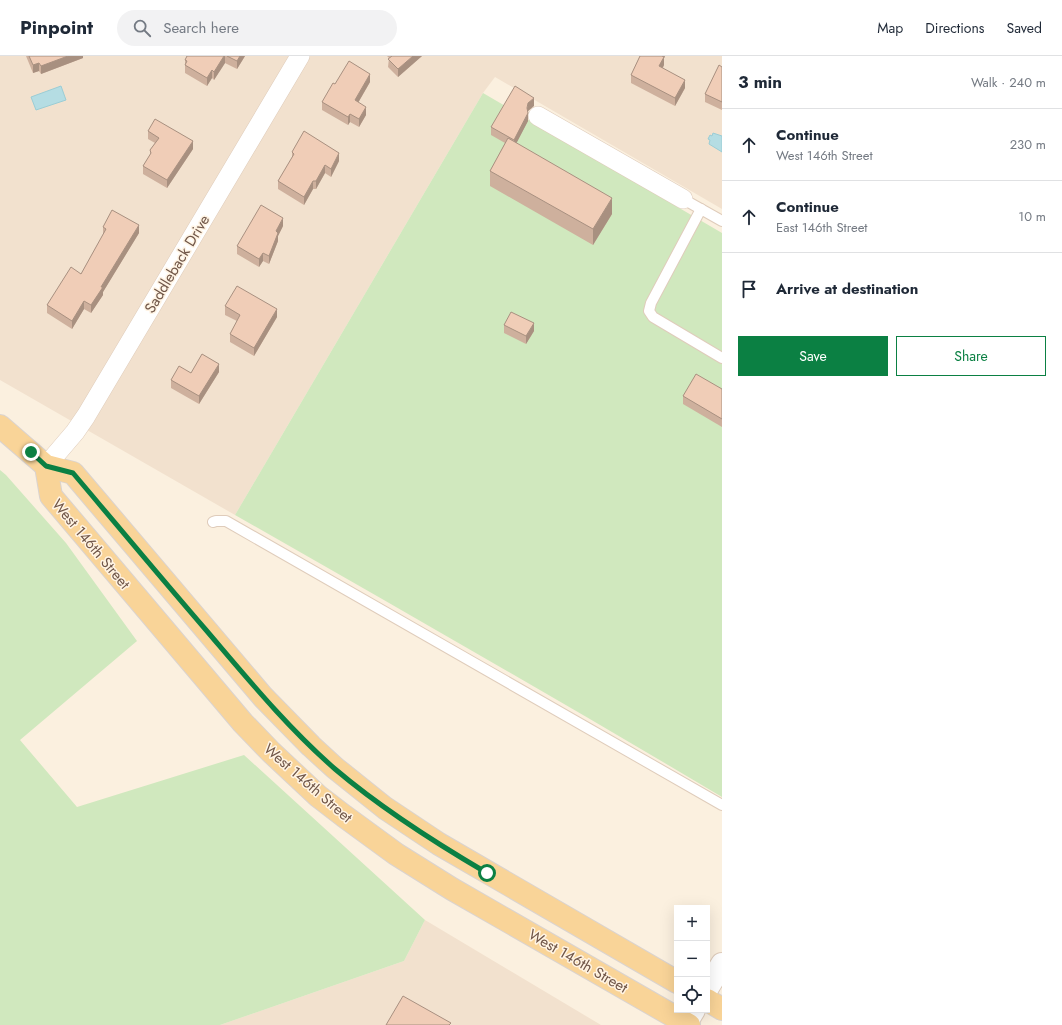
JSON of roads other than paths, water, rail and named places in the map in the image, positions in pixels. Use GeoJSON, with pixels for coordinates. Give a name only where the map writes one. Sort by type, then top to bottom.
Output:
{"type":"FeatureCollection","features":[{"type":"Feature","properties":{"kind":"main road"},"geometry":{"type":"LineString","coordinates":[[0,426],[46,466]]}},
{"type":"Feature","properties":{"kind":"main road","name":"West 146th Street"},"geometry":{"type":"LineString","coordinates":[[674,980],[445,848],[385,808],[360,789],[311,746],[262,697],[73,473],[46,466],[51,496],[239,718],[271,752],[318,796],[369,835],[423,872],[689,1021]]}},
{"type":"Feature","properties":{"kind":"main road"},"geometry":{"type":"LineString","coordinates":[[710,1002],[722,1009]]}},
{"type":"Feature","properties":{"kind":"street","name":"Saddleback Drive"},"geometry":{"type":"LineString","coordinates":[[46,466],[75,432],[86,416],[300,56]]}},
{"type":"Feature","properties":{"kind":"street"},"geometry":{"type":"LineString","coordinates":[[538,116],[684,199]]}},
{"type":"Feature","properties":{"kind":"street"},"geometry":{"type":"LineString","coordinates":[[710,984],[722,964]]}},
{"type":"Feature","properties":{"kind":"lane"},"geometry":{"type":"LineString","coordinates":[[684,199],[722,221]]}},
{"type":"Feature","properties":{"kind":"lane"},"geometry":{"type":"LineString","coordinates":[[701,209],[651,303],[649,311],[653,317],[722,358]]}},
{"type":"Feature","properties":{"kind":"lane"},"geometry":{"type":"LineString","coordinates":[[213,522],[226,521],[722,805]]}},
{"type":"Feature","properties":{"kind":"water"},"geometry":{"type":"Polygon","coordinates":[[[61,86],[66,100],[36,110],[31,97],[61,86]]]}},
{"type":"Feature","properties":{"kind":"water"},"geometry":{"type":"Polygon","coordinates":[[[713,133],[722,136],[722,152],[709,144],[710,140],[708,139],[713,133]]]}}]}
